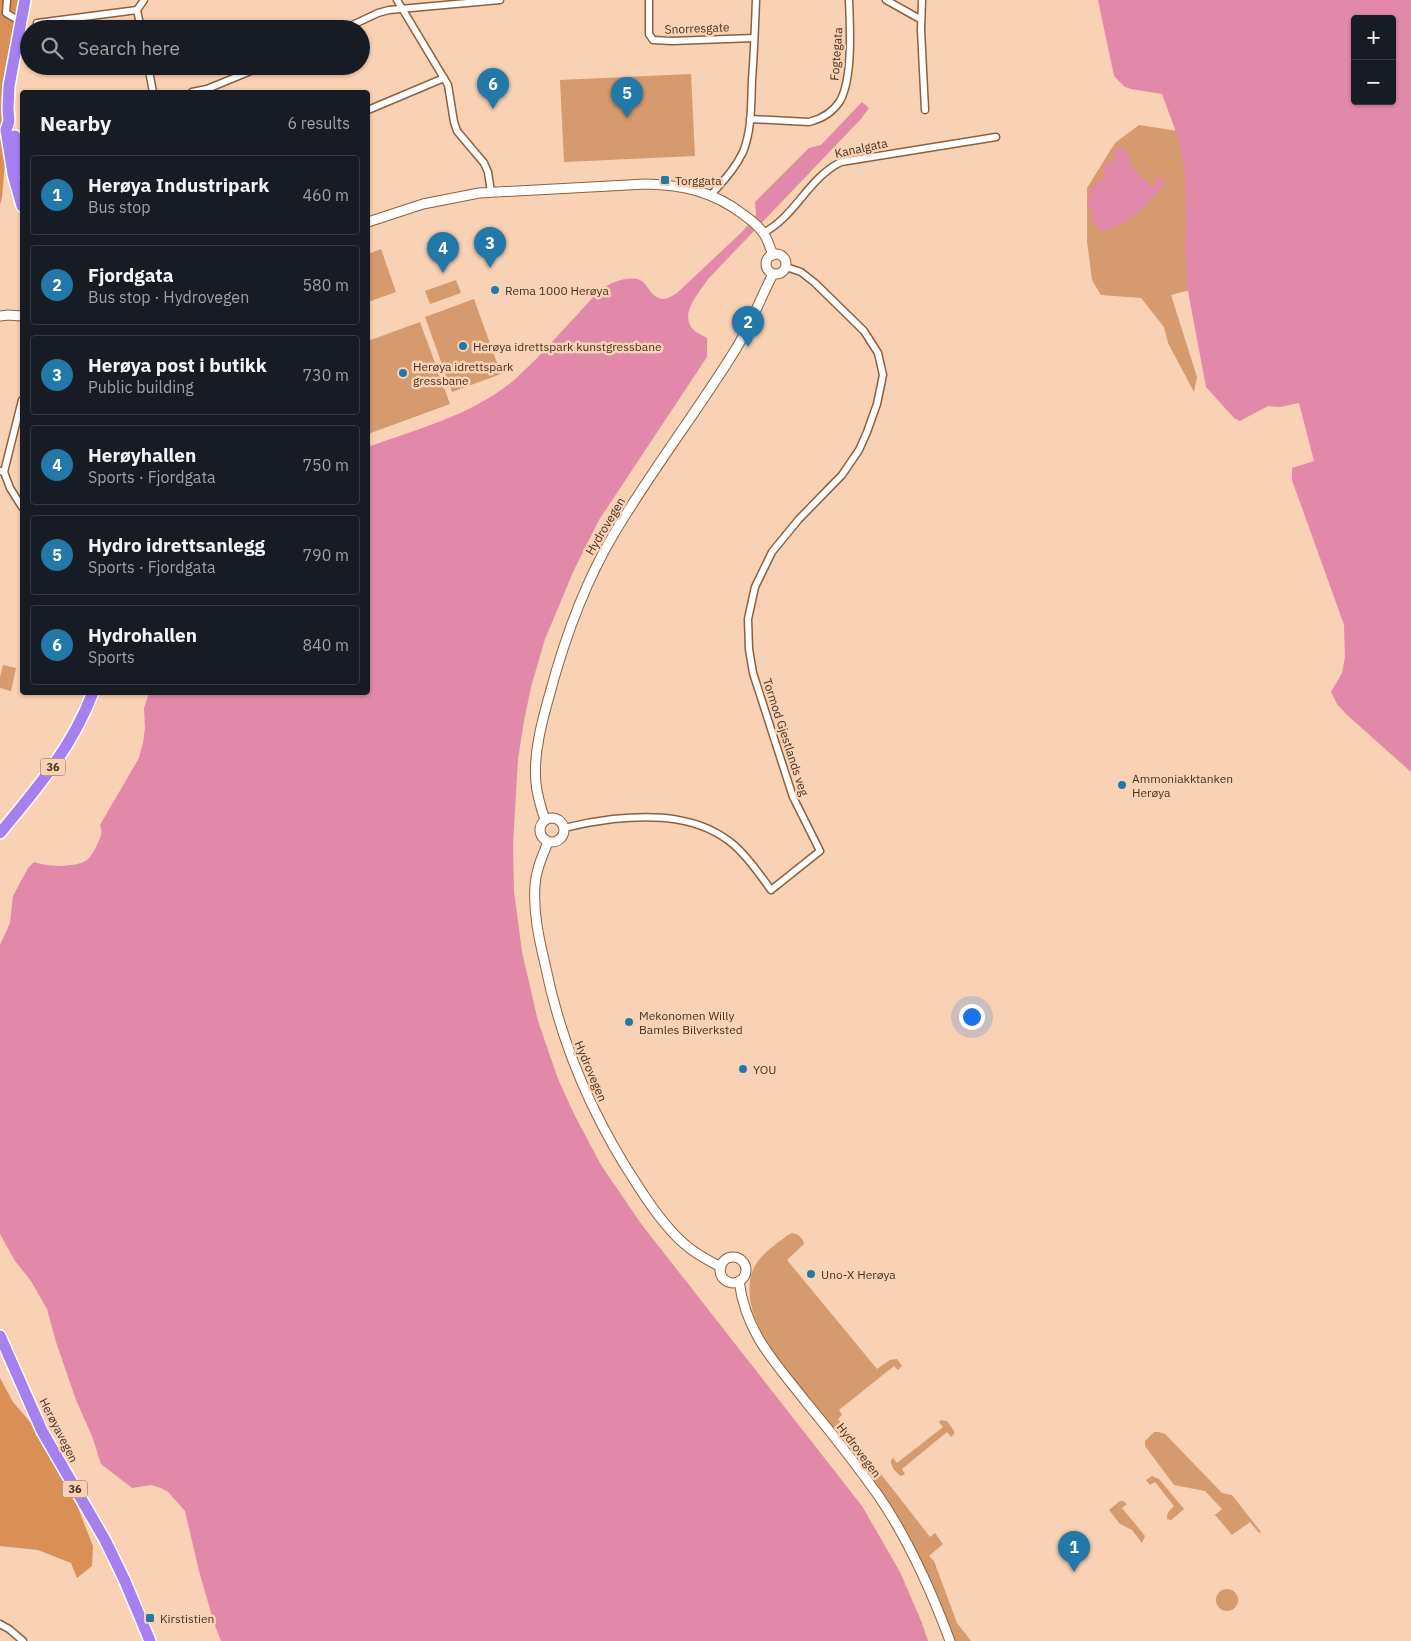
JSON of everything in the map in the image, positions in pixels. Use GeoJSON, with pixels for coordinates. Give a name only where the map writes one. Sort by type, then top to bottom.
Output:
{"type":"FeatureCollection","features":[{"type":"Feature","properties":{"kind":"highway"},"geometry":{"type":"LineString","coordinates":[[21,20],[25,0]]}},
{"type":"Feature","properties":{"kind":"highway"},"geometry":{"type":"LineString","coordinates":[[20,28],[8,109],[9,121],[13,129],[20,162]]}},
{"type":"Feature","properties":{"kind":"highway"},"geometry":{"type":"LineString","coordinates":[[9,121],[6,130],[13,174],[20,199]]}},
{"type":"Feature","properties":{"kind":"highway","name":"36"},"geometry":{"type":"LineString","coordinates":[[0,833],[54,766],[76,729],[91,695]]}},
{"type":"Feature","properties":{"kind":"highway","name":"Herøyavegen"},"geometry":{"type":"LineString","coordinates":[[0,1336],[42,1431],[105,1540],[150,1641]]}},
{"type":"Feature","properties":{"kind":"street"},"geometry":{"type":"LineString","coordinates":[[7,0],[6,13],[20,21]]}},
{"type":"Feature","properties":{"kind":"street"},"geometry":{"type":"LineString","coordinates":[[139,20],[137,10],[144,0]]}},
{"type":"Feature","properties":{"kind":"street"},"geometry":{"type":"LineString","coordinates":[[397,0],[444,78],[450,91],[454,122],[458,131],[484,163],[488,172],[491,192]]}},
{"type":"Feature","properties":{"kind":"street"},"geometry":{"type":"LineString","coordinates":[[363,20],[378,13],[402,9],[500,0]]}},
{"type":"Feature","properties":{"kind":"street","name":"Snorresgate"},"geometry":{"type":"LineString","coordinates":[[649,0],[650,34],[653,40],[754,38]]}},
{"type":"Feature","properties":{"kind":"street"},"geometry":{"type":"LineString","coordinates":[[712,195],[731,172],[743,152],[750,120],[756,0]]}},
{"type":"Feature","properties":{"kind":"street","name":"Fogtegata"},"geometry":{"type":"LineString","coordinates":[[750,120],[809,122],[826,116],[839,103],[843,94],[847,69],[849,0]]}},
{"type":"Feature","properties":{"kind":"street"},"geometry":{"type":"LineString","coordinates":[[886,0],[920,19]]}},
{"type":"Feature","properties":{"kind":"street"},"geometry":{"type":"LineString","coordinates":[[922,0],[920,19],[925,110]]}},
{"type":"Feature","properties":{"kind":"street"},"geometry":{"type":"LineString","coordinates":[[60,20],[137,10]]}},
{"type":"Feature","properties":{"kind":"street"},"geometry":{"type":"LineString","coordinates":[[150,75],[153,90]]}},
{"type":"Feature","properties":{"kind":"street"},"geometry":{"type":"LineString","coordinates":[[210,90],[243,75]]}},
{"type":"Feature","properties":{"kind":"street"},"geometry":{"type":"LineString","coordinates":[[370,109],[444,78]]}},
{"type":"Feature","properties":{"kind":"street","name":"Kanalgata"},"geometry":{"type":"LineString","coordinates":[[761,230],[777,224],[812,184],[831,167],[849,160],[996,137]]}},
{"type":"Feature","properties":{"kind":"street"},"geometry":{"type":"LineString","coordinates":[[370,221],[423,204],[491,192],[646,184],[680,186],[712,195],[730,204],[751,219],[761,230],[773,255]]}},
{"type":"Feature","properties":{"kind":"street"},"geometry":{"type":"LineString","coordinates":[[773,255],[783,257],[786,263],[786,267],[780,274],[773,274],[767,268],[767,261],[773,255]]}},
{"type":"Feature","properties":{"kind":"street","name":"Tormod Gjestlands veg"},"geometry":{"type":"LineString","coordinates":[[564,828],[592,822],[644,817],[666,817],[694,823],[717,833],[735,846],[771,890],[820,851],[793,797],[754,673],[748,643],[748,619],[755,587],[772,552],[799,519],[842,475],[859,450],[868,432],[877,404],[882,384],[883,369],[878,353],[864,331],[815,283],[801,272],[786,267]]}},
{"type":"Feature","properties":{"kind":"street","name":"Hydrovegen"},"geometry":{"type":"LineString","coordinates":[[545,820],[536,782],[540,738],[556,672],[578,606],[615,532],[735,351],[773,274]]}},
{"type":"Feature","properties":{"kind":"street"},"geometry":{"type":"LineString","coordinates":[[4,315],[20,312]]}},
{"type":"Feature","properties":{"kind":"street"},"geometry":{"type":"LineString","coordinates":[[20,407],[2,471],[20,504]]}},
{"type":"Feature","properties":{"kind":"street"},"geometry":{"type":"LineString","coordinates":[[550,818],[559,820],[564,828],[564,833],[560,840],[552,843],[542,838],[539,830],[545,820],[550,818]]}},
{"type":"Feature","properties":{"kind":"street","name":"Hydrovegen"},"geometry":{"type":"LineString","coordinates":[[548,842],[538,866],[535,886],[537,924],[555,1011],[573,1063],[587,1096],[615,1149],[662,1219],[687,1246],[721,1267]]}},
{"type":"Feature","properties":{"kind":"street"},"geometry":{"type":"LineString","coordinates":[[730,1258],[739,1259],[745,1269],[744,1276],[739,1281],[729,1283],[722,1276],[721,1267],[730,1258]]}},
{"type":"Feature","properties":{"kind":"street","name":"Hydrovegen"},"geometry":{"type":"LineString","coordinates":[[739,1281],[745,1312],[754,1332],[776,1364],[848,1455],[886,1508],[922,1574],[950,1641]]}},
{"type":"Feature","properties":{"kind":"street"},"geometry":{"type":"LineString","coordinates":[[0,1624],[23,1641]]}},
{"type":"Feature","properties":{"kind":"shaded area"},"geometry":{"type":"Polygon","coordinates":[[[0,0],[25,0],[22,20],[20,20],[20,39],[0,205],[0,0]]]}},
{"type":"Feature","properties":{"kind":"shaded area"},"geometry":{"type":"Polygon","coordinates":[[[1098,0],[1411,0],[1411,772],[1346,714],[1337,704],[1331,692],[1342,673],[1345,657],[1344,625],[1292,480],[1292,468],[1314,461],[1299,403],[1280,407],[1268,406],[1240,421],[1234,418],[1206,387],[1188,291],[1185,243],[1185,177],[1180,143],[1162,94],[1125,87],[1114,76],[1098,0]]]}},
{"type":"Feature","properties":{"kind":"shaded area"},"geometry":{"type":"Polygon","coordinates":[[[691,74],[695,156],[564,162],[560,80],[691,74]]]}},
{"type":"Feature","properties":{"kind":"shaded area"},"geometry":{"type":"Polygon","coordinates":[[[862,102],[869,108],[860,120],[708,279],[696,296],[688,315],[689,321],[694,330],[707,338],[707,357],[599,520],[574,570],[545,639],[531,687],[518,759],[513,844],[514,891],[522,952],[538,1021],[558,1079],[601,1165],[642,1225],[862,1506],[900,1572],[928,1641],[221,1641],[199,1571],[185,1511],[168,1492],[161,1488],[151,1485],[132,1488],[101,1464],[92,1436],[76,1400],[47,1309],[31,1281],[15,1261],[0,1234],[0,945],[10,923],[13,896],[28,868],[34,862],[53,866],[68,865],[82,863],[92,854],[101,836],[100,825],[139,758],[145,728],[144,708],[148,695],[370,695],[370,446],[444,420],[497,393],[513,381],[546,349],[592,298],[610,284],[622,280],[636,279],[643,282],[652,293],[661,299],[666,299],[677,293],[743,231],[756,215],[755,202],[809,148],[821,145],[862,102]]]}},
{"type":"Feature","properties":{"kind":"shaded area"},"geometry":{"type":"Polygon","coordinates":[[[1139,125],[1178,131],[1189,188],[1193,289],[1171,295],[1197,377],[1194,392],[1168,343],[1164,327],[1141,298],[1101,295],[1092,280],[1087,241],[1087,188],[1115,143],[1139,125]]]}},
{"type":"Feature","properties":{"kind":"shaded area"},"geometry":{"type":"Polygon","coordinates":[[[1118,147],[1125,148],[1136,171],[1142,179],[1147,179],[1149,185],[1156,186],[1154,180],[1156,177],[1159,177],[1160,180],[1164,178],[1166,181],[1138,213],[1121,224],[1100,232],[1091,217],[1095,215],[1087,204],[1090,196],[1089,188],[1092,188],[1094,184],[1096,186],[1099,176],[1101,183],[1103,177],[1105,179],[1106,176],[1102,169],[1108,161],[1111,163],[1115,160],[1114,150],[1118,147]]]}},
{"type":"Feature","properties":{"kind":"shaded area"},"geometry":{"type":"Polygon","coordinates":[[[381,249],[396,292],[370,301],[370,253],[381,249]]]}},
{"type":"Feature","properties":{"kind":"shaded area"},"geometry":{"type":"Polygon","coordinates":[[[456,280],[461,293],[430,304],[425,291],[456,280]]]}},
{"type":"Feature","properties":{"kind":"shaded area","name":"Herøya idrettspark kunstgressbane"},"geometry":{"type":"Polygon","coordinates":[[[474,299],[501,374],[452,392],[425,317],[474,299]]]}},
{"type":"Feature","properties":{"kind":"shaded area","name":"Herøya idrettspark gressbane"},"geometry":{"type":"Polygon","coordinates":[[[420,322],[450,404],[370,433],[370,340],[420,322]]]}},
{"type":"Feature","properties":{"kind":"shaded area"},"geometry":{"type":"Polygon","coordinates":[[[3,665],[16,668],[11,691],[0,688],[3,665]]]}},
{"type":"Feature","properties":{"kind":"shaded area"},"geometry":{"type":"Polygon","coordinates":[[[792,1233],[800,1237],[804,1244],[787,1260],[877,1369],[890,1360],[897,1359],[902,1366],[898,1370],[894,1366],[839,1410],[842,1415],[838,1419],[930,1537],[935,1533],[943,1544],[929,1556],[934,1561],[957,1623],[971,1641],[954,1641],[932,1584],[905,1530],[833,1428],[784,1366],[761,1332],[750,1298],[749,1286],[751,1276],[758,1261],[764,1254],[792,1233]]]}},
{"type":"Feature","properties":{"kind":"shaded area"},"geometry":{"type":"Polygon","coordinates":[[[0,1378],[13,1402],[56,1452],[93,1546],[92,1566],[77,1578],[71,1563],[38,1550],[0,1546],[0,1378]]]}},
{"type":"Feature","properties":{"kind":"shaded area"},"geometry":{"type":"Polygon","coordinates":[[[941,1420],[947,1421],[954,1434],[951,1437],[947,1432],[902,1469],[905,1474],[899,1475],[892,1467],[891,1460],[893,1458],[897,1463],[943,1427],[939,1422],[941,1420]]]}},
{"type":"Feature","properties":{"kind":"shaded area"},"geometry":{"type":"Polygon","coordinates":[[[1154,1432],[1165,1434],[1222,1493],[1232,1495],[1261,1532],[1259,1533],[1250,1522],[1232,1535],[1214,1516],[1222,1509],[1205,1491],[1174,1485],[1145,1446],[1145,1441],[1154,1432]]]}},
{"type":"Feature","properties":{"kind":"shaded area"},"geometry":{"type":"Polygon","coordinates":[[[1152,1476],[1159,1479],[1184,1509],[1171,1520],[1167,1519],[1167,1515],[1174,1506],[1155,1482],[1150,1485],[1146,1480],[1152,1476]]]}},
{"type":"Feature","properties":{"kind":"shaded area"},"geometry":{"type":"Polygon","coordinates":[[[1120,1501],[1127,1504],[1122,1508],[1145,1536],[1142,1543],[1132,1530],[1120,1524],[1109,1510],[1120,1501]]]}},
{"type":"Feature","properties":{"kind":"shaded area"},"geometry":{"type":"Polygon","coordinates":[[[1227,1589],[1237,1596],[1238,1600],[1231,1610],[1227,1611],[1217,1604],[1216,1600],[1223,1590],[1227,1589]]]}},
{"type":"Feature","properties":{"kind":"place","name":"Hydrohallen"},"geometry":{"type":"Point","coordinates":[493,109]}},
{"type":"Feature","properties":{"kind":"place","name":"Hydro idrettsanlegg"},"geometry":{"type":"Point","coordinates":[627,118]}},
{"type":"Feature","properties":{"kind":"place","name":"Torggata"},"geometry":{"type":"Point","coordinates":[665,180]}},
{"type":"Feature","properties":{"kind":"place","name":"Herøya post i butikk"},"geometry":{"type":"Point","coordinates":[490,268]}},
{"type":"Feature","properties":{"kind":"place","name":"Herøyhallen"},"geometry":{"type":"Point","coordinates":[443,273]}},
{"type":"Feature","properties":{"kind":"place","name":"Rema 1000 Herøya"},"geometry":{"type":"Point","coordinates":[495,290]}},
{"type":"Feature","properties":{"kind":"place","name":"Herøya idrettspark kunstgressbane"},"geometry":{"type":"Point","coordinates":[463,346]}},
{"type":"Feature","properties":{"kind":"place","name":"Fjordgata"},"geometry":{"type":"Point","coordinates":[748,347]}},
{"type":"Feature","properties":{"kind":"place","name":"Herøya idrettspark gressbane"},"geometry":{"type":"Point","coordinates":[403,373]}},
{"type":"Feature","properties":{"kind":"place","name":"Ammoniakktanken Herøya"},"geometry":{"type":"Point","coordinates":[1122,785]}},
{"type":"Feature","properties":{"kind":"place","name":"Mekonomen Willy Bamles Bilverksted"},"geometry":{"type":"Point","coordinates":[629,1022]}},
{"type":"Feature","properties":{"kind":"place","name":"YOU"},"geometry":{"type":"Point","coordinates":[743,1069]}},
{"type":"Feature","properties":{"kind":"place","name":"Uno-X Herøya"},"geometry":{"type":"Point","coordinates":[811,1274]}},
{"type":"Feature","properties":{"kind":"place","name":"Herøya Industripark"},"geometry":{"type":"Point","coordinates":[1074,1572]}},
{"type":"Feature","properties":{"kind":"place","name":"Kirstistien"},"geometry":{"type":"Point","coordinates":[150,1618]}}]}
